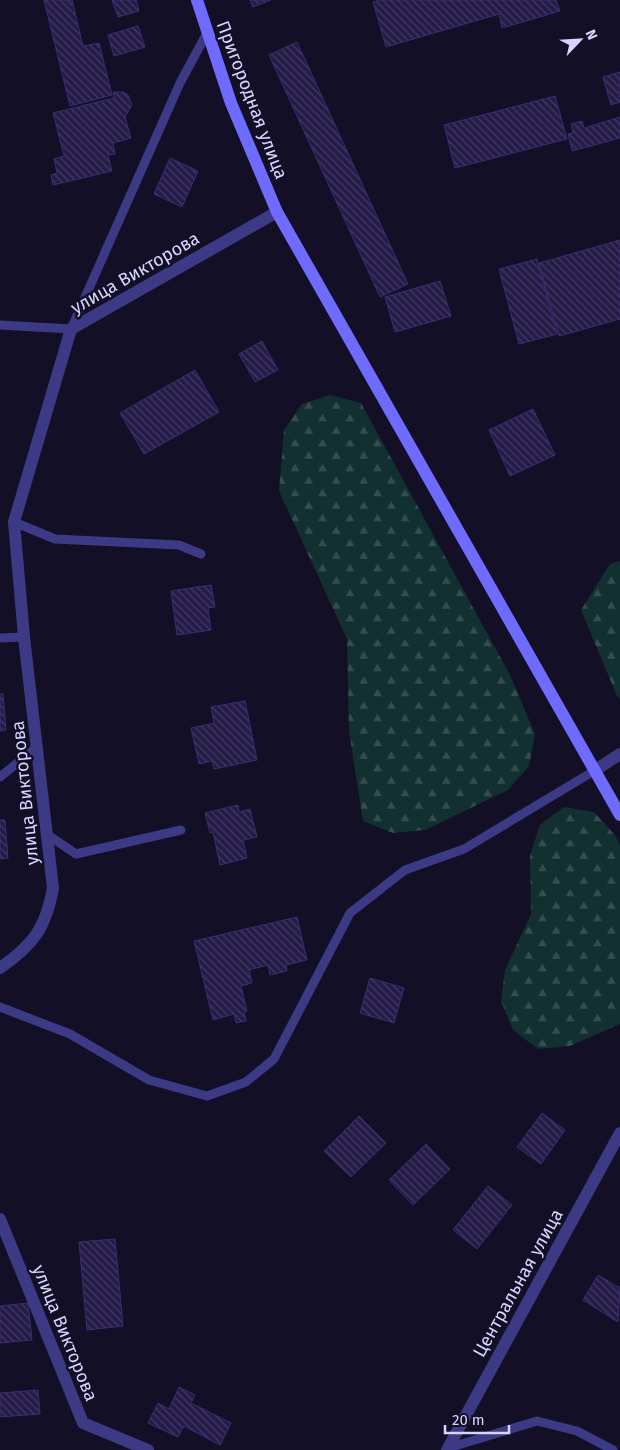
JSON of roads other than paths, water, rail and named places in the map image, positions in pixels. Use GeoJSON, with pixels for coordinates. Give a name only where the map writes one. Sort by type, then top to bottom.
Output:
{"type":"FeatureCollection","features":[{"type":"Feature","properties":{"kind":"street","name":"Пригородная улица"},"geometry":{"type":"LineString","coordinates":[[197,0],[231,103],[277,212],[620,815]]}},
{"type":"Feature","properties":{"kind":"street","name":"улица Викторова"},"geometry":{"type":"LineString","coordinates":[[0,968],[24,951],[38,935],[50,909],[53,888],[24,637],[14,522],[71,329],[277,212]]}},
{"type":"Feature","properties":{"kind":"street"},"geometry":{"type":"LineString","coordinates":[[594,771],[620,754]]}},
{"type":"Feature","properties":{"kind":"street","name":"Центральная улица"},"geometry":{"type":"LineString","coordinates":[[447,1449],[620,1134]]}},
{"type":"Feature","properties":{"kind":"street","name":"улица Викторова"},"geometry":{"type":"LineString","coordinates":[[0,1219],[83,1423],[148,1450]]}},
{"type":"Feature","properties":{"kind":"lane"},"geometry":{"type":"LineString","coordinates":[[0,325],[71,329],[180,83],[207,33]]}},
{"type":"Feature","properties":{"kind":"lane"},"geometry":{"type":"LineString","coordinates":[[14,522],[55,539],[179,545],[201,554]]}},
{"type":"Feature","properties":{"kind":"lane"},"geometry":{"type":"LineString","coordinates":[[0,638],[24,637]]}},
{"type":"Feature","properties":{"kind":"lane"},"geometry":{"type":"LineString","coordinates":[[0,777],[38,746]]}},
{"type":"Feature","properties":{"kind":"lane"},"geometry":{"type":"LineString","coordinates":[[0,1007],[70,1034],[149,1080],[207,1096],[246,1082],[274,1059],[350,913],[405,870],[464,849],[594,771]]}},
{"type":"Feature","properties":{"kind":"lane"},"geometry":{"type":"LineString","coordinates":[[48,835],[76,854],[181,830]]}},
{"type":"Feature","properties":{"kind":"lane"},"geometry":{"type":"LineString","coordinates":[[447,1449],[537,1420],[577,1432],[613,1450]]}}]}
